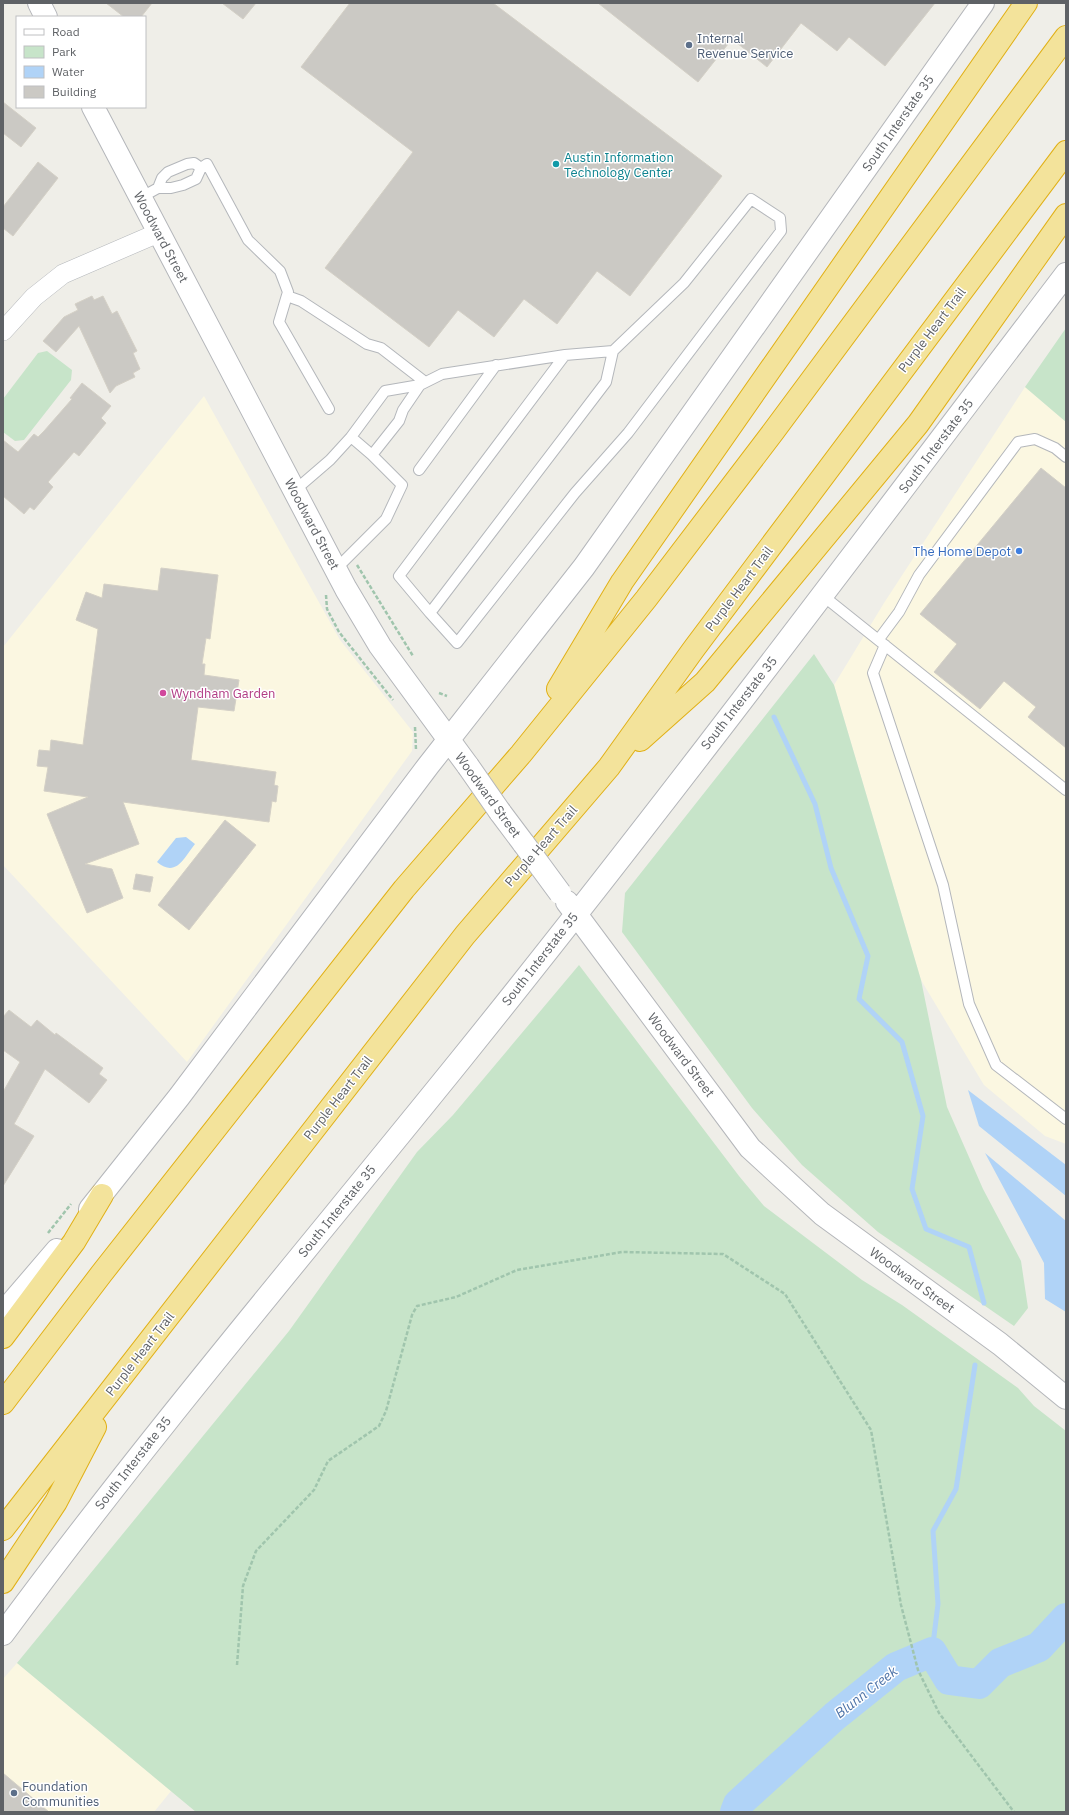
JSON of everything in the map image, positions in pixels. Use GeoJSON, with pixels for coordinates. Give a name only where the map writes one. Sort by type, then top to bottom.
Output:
{"type":"FeatureCollection","features":[{"type":"Feature","properties":{"kind":"highway"},"geometry":{"type":"LineString","coordinates":[[520,754],[622,582],[1026,3]]}},
{"type":"Feature","properties":{"kind":"highway"},"geometry":{"type":"LineString","coordinates":[[3,1403],[107,1267],[404,889],[520,754],[646,599],[1066,37]]}},
{"type":"Feature","properties":{"kind":"highway","name":"Purple Heart Trail"},"geometry":{"type":"LineString","coordinates":[[3,1530],[465,936],[609,767],[693,650],[1066,152]]}},
{"type":"Feature","properties":{"kind":"highway"},"geometry":{"type":"LineString","coordinates":[[609,767],[710,676],[918,424],[1066,215]]}},
{"type":"Feature","properties":{"kind":"highway"},"geometry":{"type":"LineString","coordinates":[[3,1337],[74,1242],[102,1195]]}},
{"type":"Feature","properties":{"kind":"highway"},"geometry":{"type":"LineString","coordinates":[[3,1582],[56,1502],[123,1376]]}},
{"type":"Feature","properties":{"kind":"main road"},"geometry":{"type":"LineString","coordinates":[[39,3],[46,16]]}},
{"type":"Feature","properties":{"kind":"main road","name":"South Interstate 35"},"geometry":{"type":"LineString","coordinates":[[3,1313],[102,1195],[179,1097],[448,740],[584,567],[983,3]]}},
{"type":"Feature","properties":{"kind":"main road","name":"Woodward Street"},"geometry":{"type":"LineString","coordinates":[[94,108],[149,193],[158,233],[294,491],[380,646],[560,893],[750,1148],[822,1214],[1063,1390]]}},
{"type":"Feature","properties":{"kind":"main road","name":"South Interstate 35"},"geometry":{"type":"LineString","coordinates":[[3,1634],[61,1556],[181,1402],[458,1063],[576,913],[822,595],[1066,274]]}},
{"type":"Feature","properties":{"kind":"street"},"geometry":{"type":"LineString","coordinates":[[3,331],[34,297],[63,274],[158,233]]}},
{"type":"Feature","properties":{"kind":"lane"},"geometry":{"type":"LineString","coordinates":[[149,193],[168,172],[187,164],[194,164],[201,168]]}},
{"type":"Feature","properties":{"kind":"lane"},"geometry":{"type":"LineString","coordinates":[[149,193],[183,185],[196,179],[201,168],[207,164],[248,240],[280,271],[288,292],[278,322],[329,409]]}},
{"type":"Feature","properties":{"kind":"lane"},"geometry":{"type":"LineString","coordinates":[[430,613],[606,382],[614,351],[684,283],[751,199],[780,218],[781,231],[633,427],[575,493],[457,643],[430,613],[399,576],[565,355]]}},
{"type":"Feature","properties":{"kind":"lane"},"geometry":{"type":"LineString","coordinates":[[287,296],[301,301],[367,344],[380,348],[422,383]]}},
{"type":"Feature","properties":{"kind":"lane"},"geometry":{"type":"LineString","coordinates":[[294,491],[330,460],[351,437],[385,391],[422,383],[442,374],[565,355],[614,351]]}},
{"type":"Feature","properties":{"kind":"lane"},"geometry":{"type":"LineString","coordinates":[[419,470],[496,365]]}},
{"type":"Feature","properties":{"kind":"lane"},"geometry":{"type":"LineString","coordinates":[[372,455],[399,421],[403,410],[422,383]]}},
{"type":"Feature","properties":{"kind":"lane"},"geometry":{"type":"LineString","coordinates":[[336,569],[386,519],[402,485],[372,455],[351,437]]}},
{"type":"Feature","properties":{"kind":"lane"},"geometry":{"type":"LineString","coordinates":[[1066,457],[1056,448],[1035,439],[1018,442],[919,575],[882,642],[873,673],[943,886],[969,1004],[996,1066],[1066,1119]]}},
{"type":"Feature","properties":{"kind":"lane"},"geometry":{"type":"LineString","coordinates":[[822,595],[1066,790]]}},
{"type":"Feature","properties":{"kind":"path"},"geometry":{"type":"LineString","coordinates":[[358,566],[415,658]]}},
{"type":"Feature","properties":{"kind":"path"},"geometry":{"type":"LineString","coordinates":[[327,609],[339,632],[395,702]]}},
{"type":"Feature","properties":{"kind":"path"},"geometry":{"type":"LineString","coordinates":[[435,691],[447,696]]}},
{"type":"Feature","properties":{"kind":"path"},"geometry":{"type":"LineString","coordinates":[[410,720],[415,726],[416,733]]}},
{"type":"Feature","properties":{"kind":"path"},"geometry":{"type":"LineString","coordinates":[[237,1665],[243,1586],[256,1551],[314,1490],[328,1461],[379,1426],[386,1411],[412,1315],[417,1306],[456,1297],[517,1270],[622,1252],[723,1254],[785,1294],[871,1430],[901,1605],[918,1670],[939,1713],[1014,1812]]}},
{"type":"Feature","properties":{"kind":"shaded area"},"geometry":{"type":"Polygon","coordinates":[[[1025,387],[1066,422],[1066,1144],[1045,1136],[984,1085],[921,980],[834,685],[884,603],[1025,387]]]}},
{"type":"Feature","properties":{"kind":"shaded area"},"geometry":{"type":"Polygon","coordinates":[[[204,396],[340,640],[413,732],[412,751],[187,1062],[3,865],[3,647],[204,396]]]}},
{"type":"Feature","properties":{"kind":"shaded area"},"geometry":{"type":"Polygon","coordinates":[[[17,1663],[171,1791],[154,1812],[3,1812],[3,1679],[17,1663]]]}},
{"type":"Feature","properties":{"kind":"green space"},"geometry":{"type":"Polygon","coordinates":[[[1066,328],[1066,422],[1025,387],[1066,328]]]}},
{"type":"Feature","properties":{"kind":"green space"},"geometry":{"type":"Polygon","coordinates":[[[47,351],[72,370],[71,380],[24,440],[15,441],[3,432],[3,399],[38,353],[47,351]]]}},
{"type":"Feature","properties":{"kind":"green space"},"geometry":{"type":"Polygon","coordinates":[[[814,654],[834,685],[921,980],[947,1107],[983,1189],[1021,1261],[1028,1308],[1014,1326],[878,1232],[802,1165],[752,1108],[622,932],[625,893],[814,654]]]}},
{"type":"Feature","properties":{"kind":"green space"},"geometry":{"type":"Polygon","coordinates":[[[579,965],[739,1176],[764,1206],[862,1280],[902,1305],[1018,1388],[1034,1406],[1066,1431],[1066,1812],[196,1812],[17,1663],[289,1331],[417,1152],[453,1115],[579,965]]]}},
{"type":"Feature","properties":{"kind":"water"},"geometry":{"type":"Polygon","coordinates":[[[186,837],[195,844],[179,864],[169,868],[157,862],[176,838],[186,837]]]}},
{"type":"Feature","properties":{"kind":"water"},"geometry":{"type":"Polygon","coordinates":[[[968,1090],[1066,1165],[1066,1196],[979,1126],[968,1090]]]}},
{"type":"Feature","properties":{"kind":"water"},"geometry":{"type":"Polygon","coordinates":[[[985,1153],[1066,1221],[1066,1312],[1045,1299],[1044,1263],[985,1153]]]}},
{"type":"Feature","properties":{"kind":"building"},"geometry":{"type":"Polygon","coordinates":[[[106,3],[152,3],[142,16],[123,16],[106,3]]]}},
{"type":"Feature","properties":{"kind":"building"},"geometry":{"type":"Polygon","coordinates":[[[222,3],[256,3],[243,19],[222,3]]]}},
{"type":"Feature","properties":{"kind":"building","name":"Austin Information Technology Center"},"geometry":{"type":"Polygon","coordinates":[[[350,3],[493,3],[722,176],[630,296],[597,271],[557,324],[524,299],[494,337],[458,310],[429,347],[325,268],[413,152],[301,67],[350,3]]]}},
{"type":"Feature","properties":{"kind":"building","name":"Internal Revenue Service"},"geometry":{"type":"Polygon","coordinates":[[[598,3],[935,3],[885,66],[849,37],[837,51],[801,23],[767,67],[732,39],[698,82],[598,3]]]}},
{"type":"Feature","properties":{"kind":"building"},"geometry":{"type":"Polygon","coordinates":[[[3,102],[36,128],[21,147],[3,133],[3,102]]]}},
{"type":"Feature","properties":{"kind":"building"},"geometry":{"type":"Polygon","coordinates":[[[38,162],[58,178],[13,236],[3,228],[3,207],[38,162]]]}},
{"type":"Feature","properties":{"kind":"building"},"geometry":{"type":"Polygon","coordinates":[[[92,296],[94,300],[103,296],[112,314],[117,311],[137,351],[133,353],[140,369],[133,373],[135,377],[116,386],[110,393],[79,326],[56,352],[43,341],[64,317],[78,310],[75,304],[92,296]]]}},
{"type":"Feature","properties":{"kind":"building"},"geometry":{"type":"Polygon","coordinates":[[[82,383],[111,406],[101,418],[106,423],[79,456],[74,452],[48,482],[53,487],[34,510],[30,507],[24,514],[3,496],[3,440],[18,452],[34,434],[38,437],[44,431],[72,399],[70,398],[82,383]]]}},
{"type":"Feature","properties":{"kind":"building","name":"The Home Depot"},"geometry":{"type":"Polygon","coordinates":[[[1041,468],[1066,488],[1066,748],[1028,717],[1036,707],[1004,681],[980,709],[934,672],[957,644],[920,614],[1041,468]]]}},
{"type":"Feature","properties":{"kind":"building","name":"Wyndham Garden"},"geometry":{"type":"Polygon","coordinates":[[[161,568],[218,575],[210,639],[206,638],[202,664],[205,664],[204,675],[239,680],[234,711],[198,707],[191,760],[276,772],[274,785],[278,786],[276,802],[272,801],[269,822],[123,802],[139,844],[85,864],[112,869],[123,898],[87,913],[47,814],[88,797],[44,791],[48,767],[37,766],[39,750],[50,751],[51,740],[83,745],[98,629],[76,620],[86,592],[102,598],[104,584],[158,591],[161,568]]]}},
{"type":"Feature","properties":{"kind":"building"},"geometry":{"type":"Polygon","coordinates":[[[225,820],[256,845],[189,930],[158,905],[225,820]]]}},
{"type":"Feature","properties":{"kind":"building"},"geometry":{"type":"Polygon","coordinates":[[[136,874],[153,877],[150,892],[133,889],[136,874]]]}},
{"type":"Feature","properties":{"kind":"building"},"geometry":{"type":"Polygon","coordinates":[[[9,1010],[31,1027],[37,1020],[55,1035],[56,1033],[103,1068],[99,1074],[107,1080],[89,1103],[45,1069],[14,1124],[34,1136],[3,1186],[3,1092],[20,1062],[3,1050],[3,1017],[9,1010]]]}},
{"type":"Feature","properties":{"kind":"building","name":"Foundation Communities"},"geometry":{"type":"Polygon","coordinates":[[[3,1773],[49,1812],[3,1812],[3,1773]]]}},
{"type":"Feature","properties":{"kind":"waterway"},"geometry":{"type":"LineString","coordinates":[[774,717],[815,804],[831,868],[868,956],[859,999],[902,1042],[923,1116],[912,1189],[926,1229],[969,1247],[984,1303]]}},
{"type":"Feature","properties":{"kind":"waterway"},"geometry":{"type":"LineString","coordinates":[[932,1652],[938,1604],[933,1531],[956,1489],[975,1365]]}},
{"type":"Feature","properties":{"kind":"waterway","name":"Blunn Creek"},"geometry":{"type":"LineString","coordinates":[[735,1812],[738,1804],[835,1716],[896,1667],[932,1652],[949,1680],[979,1684],[1000,1663],[1039,1647],[1066,1618]]}},
{"type":"Feature","properties":{"kind":"place","name":"Internal Revenue Service"},"geometry":{"type":"Point","coordinates":[689,45]}},
{"type":"Feature","properties":{"kind":"place","name":"Austin Information Technology Center"},"geometry":{"type":"Point","coordinates":[556,164]}},
{"type":"Feature","properties":{"kind":"place","name":"The Home Depot"},"geometry":{"type":"Point","coordinates":[1019,551]}},
{"type":"Feature","properties":{"kind":"place","name":"Wyndham Garden"},"geometry":{"type":"Point","coordinates":[163,693]}},
{"type":"Feature","properties":{"kind":"place","name":"Foundation Communities"},"geometry":{"type":"Point","coordinates":[14,1793]}}]}
